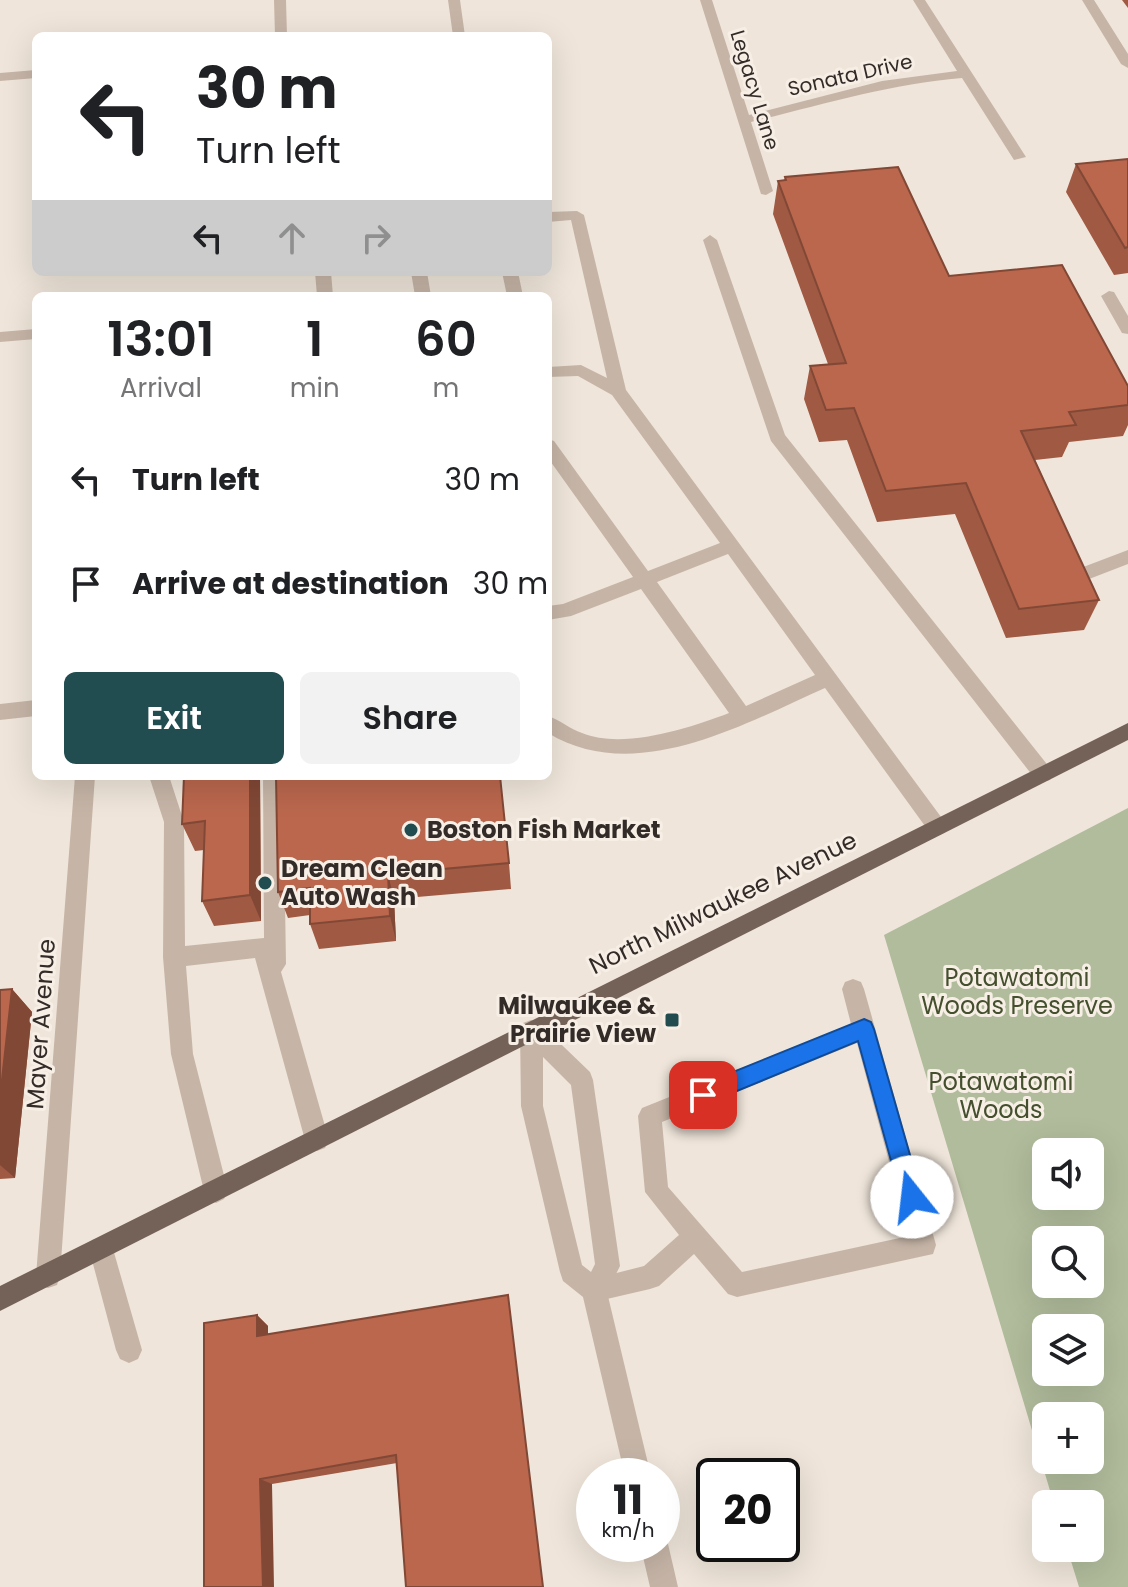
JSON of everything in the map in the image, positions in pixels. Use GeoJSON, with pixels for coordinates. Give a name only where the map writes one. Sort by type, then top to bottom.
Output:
{"type":"FeatureCollection","features":[{"type":"Feature","properties":{"kind":"main road","name":"North Milwaukee Avenue"},"geometry":{"type":"LineString","coordinates":[[0,1299],[1128,731]]}},
{"type":"Feature","properties":{"kind":"street"},"geometry":{"type":"LineString","coordinates":[[280,0],[281,32]]}},
{"type":"Feature","properties":{"kind":"street"},"geometry":{"type":"LineString","coordinates":[[454,0],[458,32]]}},
{"type":"Feature","properties":{"kind":"street","name":"Legacy Lane"},"geometry":{"type":"LineString","coordinates":[[706,0],[766,191]]}},
{"type":"Feature","properties":{"kind":"street"},"geometry":{"type":"LineString","coordinates":[[919,0],[1019,157]]}},
{"type":"Feature","properties":{"kind":"street"},"geometry":{"type":"LineString","coordinates":[[1088,0],[1128,64]]}},
{"type":"Feature","properties":{"kind":"street"},"geometry":{"type":"LineString","coordinates":[[0,77],[32,74]]}},
{"type":"Feature","properties":{"kind":"street","name":"Sonata Drive"},"geometry":{"type":"LineString","coordinates":[[744,120],[913,78],[966,74]]}},
{"type":"Feature","properties":{"kind":"street"},"geometry":{"type":"LineString","coordinates":[[552,217],[577,215],[618,391],[937,827]]}},
{"type":"Feature","properties":{"kind":"street"},"geometry":{"type":"LineString","coordinates":[[710,240],[777,437],[1043,774]]}},
{"type":"Feature","properties":{"kind":"street"},"geometry":{"type":"LineString","coordinates":[[1109,296],[1128,329]]}},
{"type":"Feature","properties":{"kind":"street"},"geometry":{"type":"LineString","coordinates":[[0,337],[32,334]]}},
{"type":"Feature","properties":{"kind":"street"},"geometry":{"type":"LineString","coordinates":[[552,372],[581,370],[618,391]]}},
{"type":"Feature","properties":{"kind":"street"},"geometry":{"type":"LineString","coordinates":[[552,450],[742,715]]}},
{"type":"Feature","properties":{"kind":"street"},"geometry":{"type":"LineString","coordinates":[[552,613],[565,611],[731,546]]}},
{"type":"Feature","properties":{"kind":"street"},"geometry":{"type":"LineString","coordinates":[[1084,574],[1128,557]]}},
{"type":"Feature","properties":{"kind":"street"},"geometry":{"type":"LineString","coordinates":[[552,726],[584,743],[636,747],[717,726],[828,678]]}},
{"type":"Feature","properties":{"kind":"street"},"geometry":{"type":"LineString","coordinates":[[0,712],[32,708]]}},
{"type":"Feature","properties":{"kind":"street","name":"Mayer Avenue"},"geometry":{"type":"LineString","coordinates":[[48,1276],[85,780]]}},
{"type":"Feature","properties":{"kind":"street"},"geometry":{"type":"LineString","coordinates":[[160,780],[174,822],[174,957],[182,1054],[216,1191]]}},
{"type":"Feature","properties":{"kind":"street"},"geometry":{"type":"LineString","coordinates":[[273,780],[275,988]]}},
{"type":"Feature","properties":{"kind":"street"},"geometry":{"type":"LineString","coordinates":[[174,957],[263,947],[317,1140]]}},
{"type":"Feature","properties":{"kind":"street"},"geometry":{"type":"LineString","coordinates":[[853,989],[924,1245],[737,1285],[657,1192],[650,1116],[864,1029]]}},
{"type":"Feature","properties":{"kind":"street"},"geometry":{"type":"LineString","coordinates":[[531,1030],[582,1080],[608,1266],[594,1290]]}},
{"type":"Feature","properties":{"kind":"street"},"geometry":{"type":"LineString","coordinates":[[531,1030],[532,1106],[572,1272],[594,1290],[634,1458]]}},
{"type":"Feature","properties":{"kind":"street"},"geometry":{"type":"LineString","coordinates":[[594,1290],[650,1277],[695,1237]]}},
{"type":"Feature","properties":{"kind":"street"},"geometry":{"type":"LineString","coordinates":[[101,1249],[129,1350]]}},
{"type":"Feature","properties":{"kind":"street"},"geometry":{"type":"LineString","coordinates":[[658,1562],[664,1587]]}},
{"type":"Feature","properties":{"kind":"green space","name":"Potawatomi Woods Preserve"},"geometry":{"type":"Polygon","coordinates":[[[1128,808],[1128,1587],[1079,1587],[1071,1562],[1104,1562],[1104,1490],[1050,1490],[1045,1474],[1104,1474],[1104,1402],[1032,1402],[1032,1430],[884,935],[1128,808]]]}},
{"type":"Feature","properties":{"kind":"building"},"geometry":{"type":"Polygon","coordinates":[[[1128,159],[1128,247],[1125,248],[1076,164],[1128,159]]]}},
{"type":"Feature","properties":{"kind":"building"},"geometry":{"type":"Polygon","coordinates":[[[898,167],[949,276],[1062,265],[1128,386],[1128,405],[1069,412],[1076,425],[1021,431],[1099,600],[1019,609],[966,483],[886,491],[854,408],[826,410],[810,366],[846,363],[778,181],[786,180],[785,177],[898,167]]]}},
{"type":"Feature","properties":{"kind":"building"},"geometry":{"type":"Polygon","coordinates":[[[184,780],[250,780],[250,895],[202,901],[205,821],[182,824],[184,780]]]}},
{"type":"Feature","properties":{"kind":"building","name":"Boston Fish Market"},"geometry":{"type":"Polygon","coordinates":[[[276,780],[500,780],[509,863],[388,874],[390,916],[310,924],[310,888],[278,892],[276,780]]]}},
{"type":"Feature","properties":{"kind":"building"},"geometry":{"type":"Polygon","coordinates":[[[12,989],[0,1098],[0,990],[12,989]]]}},
{"type":"Feature","properties":{"kind":"building"},"geometry":{"type":"Polygon","coordinates":[[[508,1295],[543,1587],[406,1587],[396,1455],[260,1479],[263,1587],[204,1587],[204,1323],[257,1315],[257,1336],[508,1295]]]}},
{"type":"Feature","properties":{"kind":"place","name":"Boston Fish Market"},"geometry":{"type":"Point","coordinates":[411,830]}},
{"type":"Feature","properties":{"kind":"place","name":"Dream Clean Auto Wash"},"geometry":{"type":"Point","coordinates":[265,883]}},
{"type":"Feature","properties":{"kind":"place","name":"Milwaukee & Prairie View"},"geometry":{"type":"Point","coordinates":[672,1020]}},
{"type":"Feature","properties":{"kind":"route"},"geometry":{"type":"LineString","coordinates":[[703,1095],[864,1029],[912,1197]]}},
{"type":"Feature","properties":{"kind":"park label","name":"Potawatomi Woods"},"geometry":{"type":"Point","coordinates":[1001,1096]}}]}
